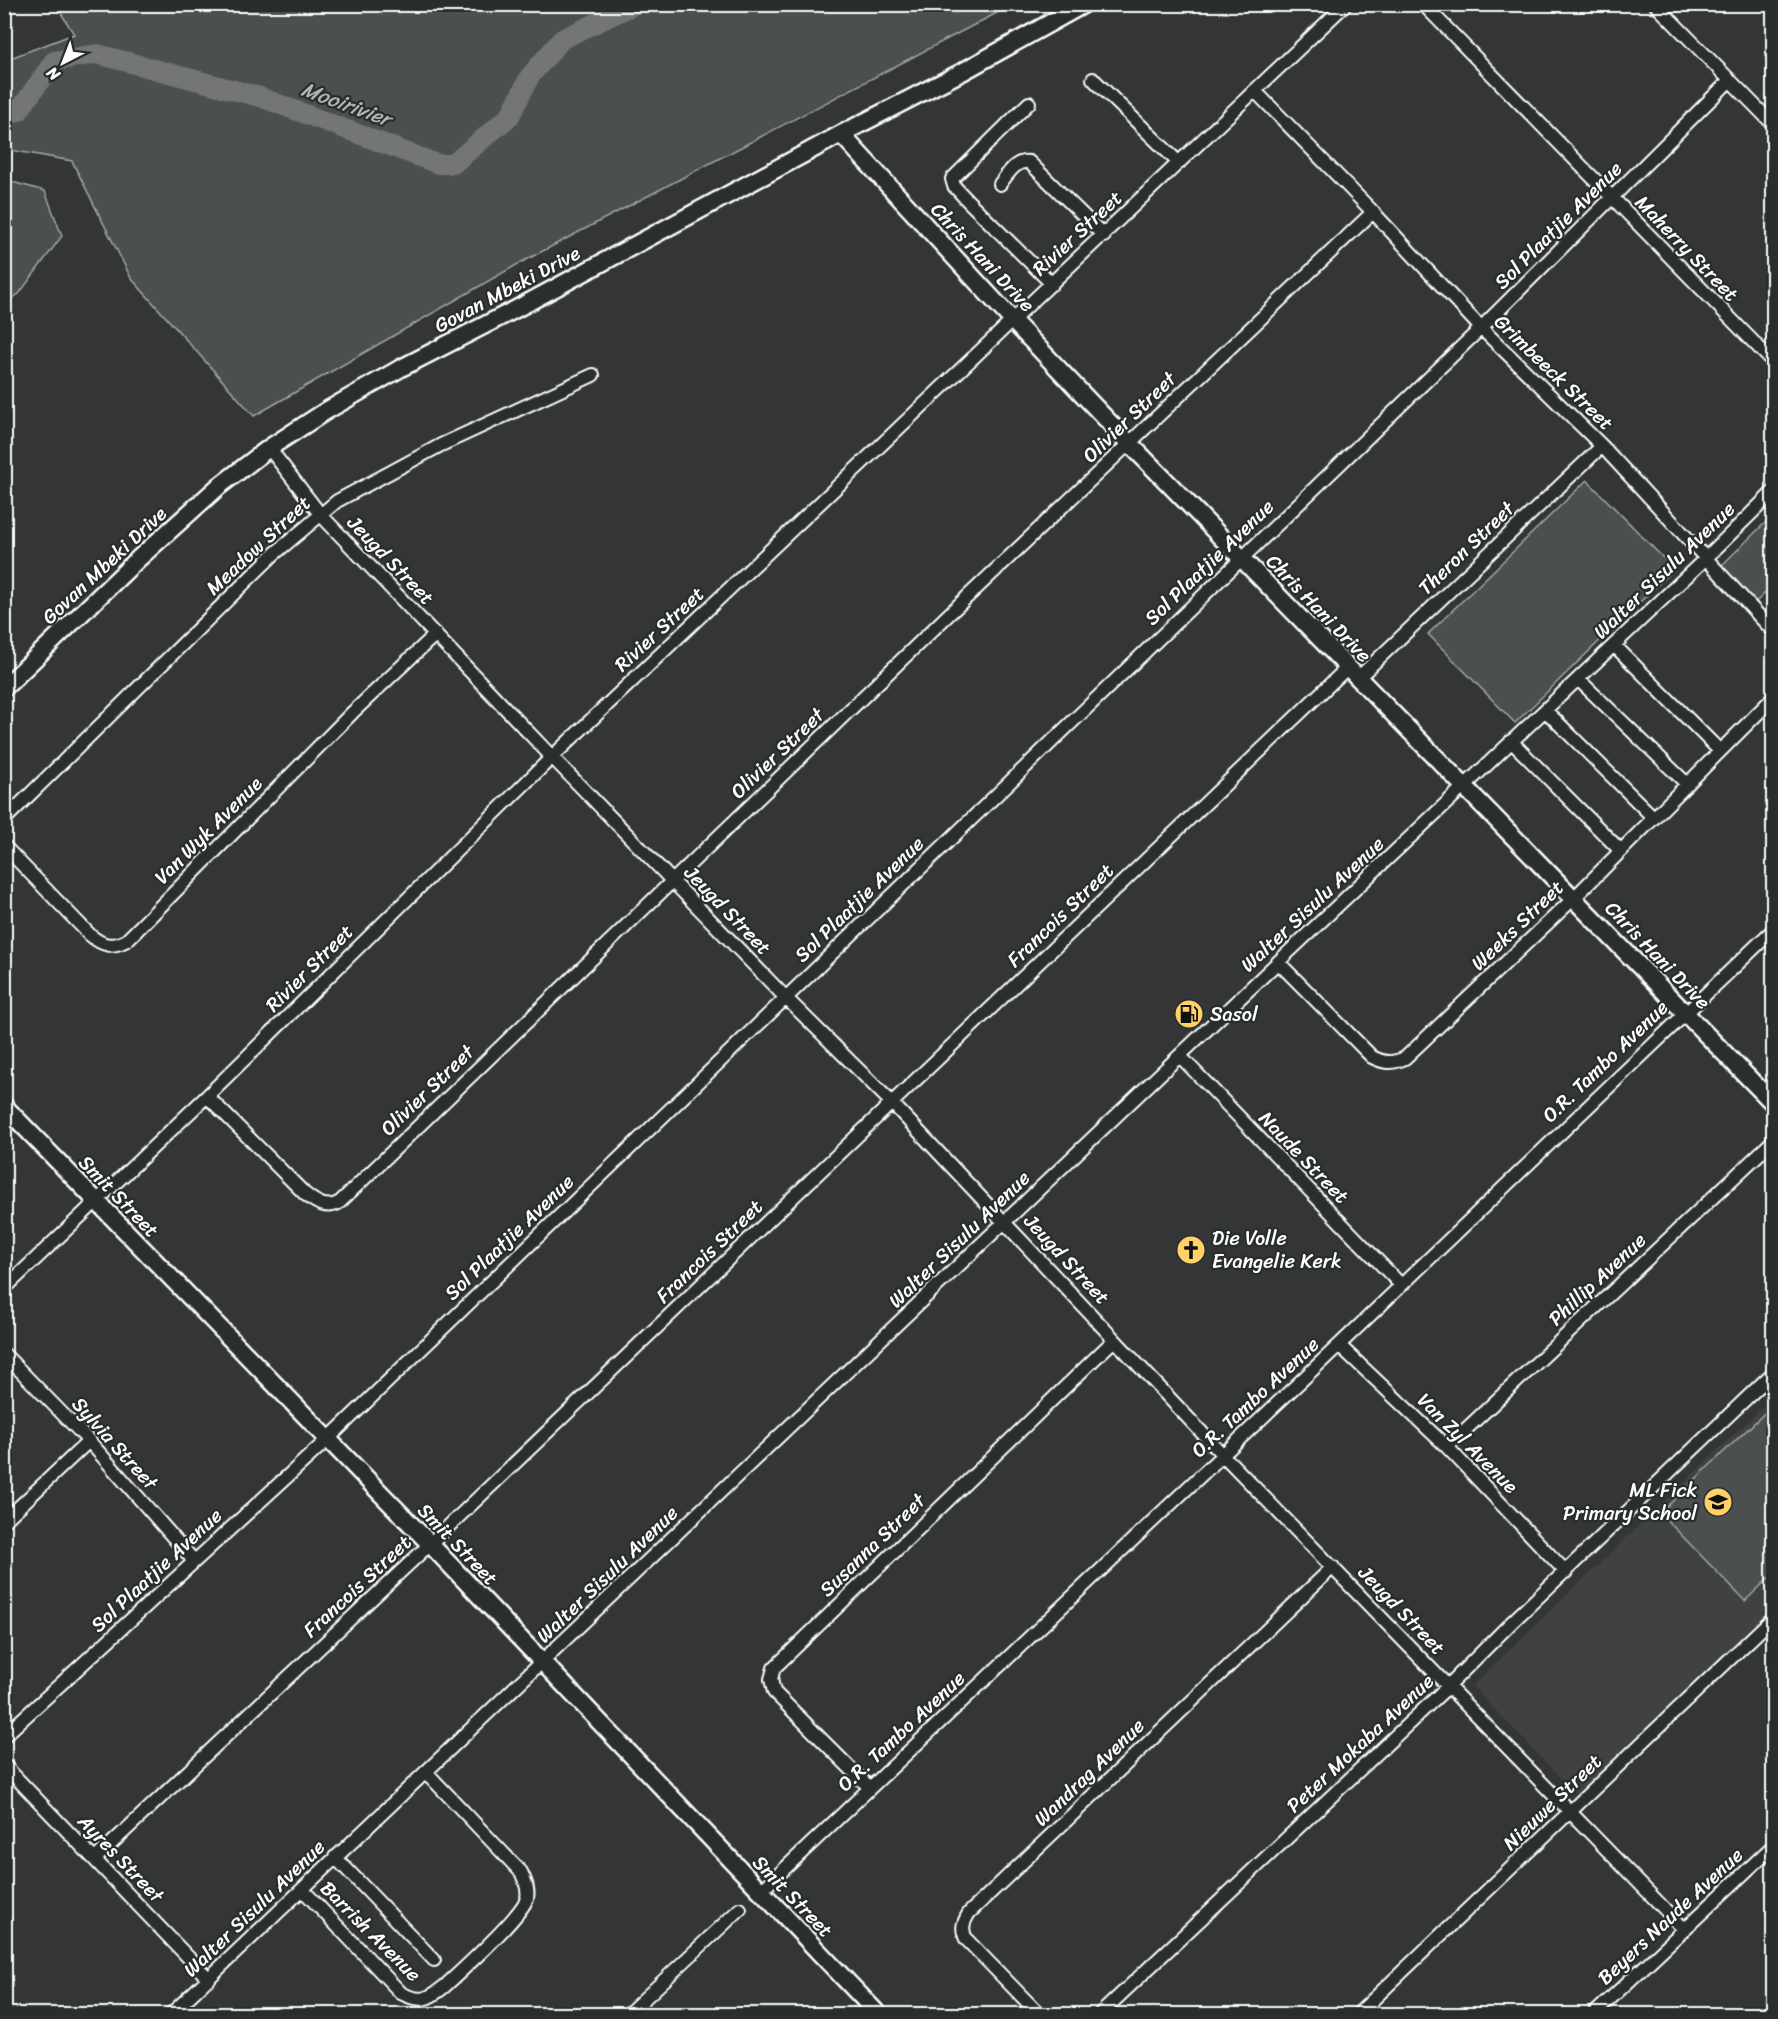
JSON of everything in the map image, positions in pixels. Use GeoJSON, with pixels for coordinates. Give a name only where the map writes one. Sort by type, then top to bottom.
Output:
{"type":"FeatureCollection","features":[{"type":"Feature","properties":{"kind":"street","name":"Govan Mbeki Drive"},"geometry":{"type":"LineString","coordinates":[[4,688],[137,560],[218,487],[268,448],[401,368],[962,72],[1084,4]]}},
{"type":"Feature","properties":{"kind":"street","name":"Rivier Street"},"geometry":{"type":"LineString","coordinates":[[4,1289],[207,1096],[552,757],[1104,236],[1346,4]]}},
{"type":"Feature","properties":{"kind":"street","name":"Maherry Street"},"geometry":{"type":"LineString","coordinates":[[1423,4],[1773,363]]}},
{"type":"Feature","properties":{"kind":"street"},"geometry":{"type":"LineString","coordinates":[[1655,4],[1773,125]]}},
{"type":"Feature","properties":{"kind":"street"},"geometry":{"type":"LineString","coordinates":[[1093,79],[1179,163]]}},
{"type":"Feature","properties":{"kind":"street","name":"Sol Plaatjie Avenue"},"geometry":{"type":"LineString","coordinates":[[4,1736],[327,1440],[1481,328],[1730,80]]}},
{"type":"Feature","properties":{"kind":"street","name":"Grimbeeck Street"},"geometry":{"type":"LineString","coordinates":[[1255,91],[1373,212],[1481,328],[1602,446],[1773,632]]}},
{"type":"Feature","properties":{"kind":"street"},"geometry":{"type":"LineString","coordinates":[[1029,103],[952,179],[960,193],[1052,284]]}},
{"type":"Feature","properties":{"kind":"street","name":"Chris Hani Drive"},"geometry":{"type":"LineString","coordinates":[[841,134],[1129,443],[1773,1104]]}},
{"type":"Feature","properties":{"kind":"street"},"geometry":{"type":"LineString","coordinates":[[1000,184],[1016,165],[1020,162],[1029,162],[1104,236]]}},
{"type":"Feature","properties":{"kind":"street","name":"Olivier Street"},"geometry":{"type":"LineString","coordinates":[[207,1096],[305,1194],[316,1203],[333,1206],[1373,212]]}},
{"type":"Feature","properties":{"kind":"street","name":"Meadow Street"},"geometry":{"type":"LineString","coordinates":[[4,820],[264,563],[320,514],[350,492],[441,445],[593,375]]}},
{"type":"Feature","properties":{"kind":"street","name":"Theron Street"},"geometry":{"type":"LineString","coordinates":[[1352,673],[1602,446]]}},
{"type":"Feature","properties":{"kind":"street","name":"Jeugd Street"},"geometry":{"type":"LineString","coordinates":[[268,448],[320,514],[552,757],[785,997],[892,1103],[1222,1454],[1684,1929]]}},
{"type":"Feature","properties":{"kind":"street","name":"Walter Sisulu Avenue"},"geometry":{"type":"LineString","coordinates":[[171,2014],[1511,741],[1706,559],[1773,491]]}},
{"type":"Feature","properties":{"kind":"street","name":"Van Wyk Avenue"},"geometry":{"type":"LineString","coordinates":[[4,846],[90,935],[106,946],[119,944],[127,940],[353,712],[436,634]]}},
{"type":"Feature","properties":{"kind":"street"},"geometry":{"type":"LineString","coordinates":[[1614,645],[1720,751]]}},
{"type":"Feature","properties":{"kind":"street","name":"Francois Street"},"geometry":{"type":"LineString","coordinates":[[95,1859],[429,1545],[892,1103],[1352,673]]}},
{"type":"Feature","properties":{"kind":"street"},"geometry":{"type":"LineString","coordinates":[[1578,679],[1687,784]]}},
{"type":"Feature","properties":{"kind":"street","name":"Weeks Street"},"geometry":{"type":"LineString","coordinates":[[1278,962],[1372,1057],[1382,1062],[1395,1063],[1405,1058],[1573,899],[1773,697]]}},
{"type":"Feature","properties":{"kind":"street"},"geometry":{"type":"LineString","coordinates":[[1545,710],[1654,818]]}},
{"type":"Feature","properties":{"kind":"street"},"geometry":{"type":"LineString","coordinates":[[1511,741],[1621,851]]}},
{"type":"Feature","properties":{"kind":"street","name":"O.R. Tambo Avenue"},"geometry":{"type":"LineString","coordinates":[[760,1892],[1339,1345],[1773,929]]}},
{"type":"Feature","properties":{"kind":"street","name":"Naude Street"},"geometry":{"type":"LineString","coordinates":[[1180,1056],[1401,1285]]}},
{"type":"Feature","properties":{"kind":"street","name":"Smit Street"},"geometry":{"type":"LineString","coordinates":[[4,1107],[542,1662],[878,2014]]}},
{"type":"Feature","properties":{"kind":"street","name":"Phillip Avenue"},"geometry":{"type":"LineString","coordinates":[[1447,1447],[1773,1140]]}},
{"type":"Feature","properties":{"kind":"street","name":"Susanna Street"},"geometry":{"type":"LineString","coordinates":[[870,1788],[774,1692],[771,1679],[774,1668],[1114,1340]]}},
{"type":"Feature","properties":{"kind":"street","name":"Van Zyl Avenue"},"geometry":{"type":"LineString","coordinates":[[1339,1345],[1447,1447],[1566,1572]]}},
{"type":"Feature","properties":{"kind":"street","name":"Sylvia Street"},"geometry":{"type":"LineString","coordinates":[[4,1354],[89,1441],[194,1561]]}},
{"type":"Feature","properties":{"kind":"street","name":"Peter Mokaba Avenue"},"geometry":{"type":"LineString","coordinates":[[1100,2014],[1449,1686],[1512,1622],[1773,1372]]}},
{"type":"Feature","properties":{"kind":"street"},"geometry":{"type":"LineString","coordinates":[[4,1521],[89,1441]]}},
{"type":"Feature","properties":{"kind":"street","name":"Wandrag Avenue"},"geometry":{"type":"LineString","coordinates":[[1039,2014],[966,1940],[962,1930],[969,1913],[1333,1567]]}},
{"type":"Feature","properties":{"kind":"street","name":"Nieuwe Street"},"geometry":{"type":"LineString","coordinates":[[1358,2014],[1773,1617]]}},
{"type":"Feature","properties":{"kind":"street","name":"Ayres Street"},"geometry":{"type":"LineString","coordinates":[[4,1764],[209,1978]]}},
{"type":"Feature","properties":{"kind":"street","name":"Barrish Avenue"},"geometry":{"type":"LineString","coordinates":[[303,1890],[401,1993],[412,1999],[423,1999],[434,1995],[445,1986],[519,1911],[528,1896],[521,1872],[426,1772]]}},
{"type":"Feature","properties":{"kind":"street","name":"Beyers Naude Avenue"},"geometry":{"type":"LineString","coordinates":[[1594,2014],[1773,1845]]}},
{"type":"Feature","properties":{"kind":"street"},"geometry":{"type":"LineString","coordinates":[[335,1857],[434,1960]]}},
{"type":"Feature","properties":{"kind":"street"},"geometry":{"type":"LineString","coordinates":[[628,2014],[740,1909]]}},
{"type":"Feature","properties":{"kind":"shaded area"},"geometry":{"type":"Polygon","coordinates":[[[56,5],[1012,5],[520,263],[254,416],[131,278],[72,161],[5,149],[5,60],[74,34],[56,5]]]}},
{"type":"Feature","properties":{"kind":"shaded area"},"geometry":{"type":"Polygon","coordinates":[[[5,180],[45,191],[62,236],[19,294],[5,303],[5,180]]]}},
{"type":"Feature","properties":{"kind":"shaded area"},"geometry":{"type":"Polygon","coordinates":[[[1587,480],[1674,569],[1515,723],[1428,634],[1587,480]]]}},
{"type":"Feature","properties":{"kind":"shaded area"},"geometry":{"type":"Polygon","coordinates":[[[1773,515],[1773,585],[1754,604],[1719,568],[1773,515]]]}},
{"type":"Feature","properties":{"kind":"shaded area","name":"ML Fick Primary School"},"geometry":{"type":"Polygon","coordinates":[[[1773,1397],[1773,1608],[1577,1795],[1472,1686],[1773,1397]]]}},
{"type":"Feature","properties":{"kind":"shaded area"},"geometry":{"type":"Polygon","coordinates":[[[1773,1405],[1773,1574],[1745,1601],[1660,1513],[1773,1405]]]}},
{"type":"Feature","properties":{"kind":"waterway","name":"Mooirivier"},"geometry":{"type":"LineString","coordinates":[[4,116],[19,111],[54,61],[97,54],[260,97],[438,164],[453,164],[510,116],[530,76],[562,39],[636,4]]}},
{"type":"Feature","properties":{"kind":"place","name":"Sasol"},"geometry":{"type":"Point","coordinates":[1189,1014]}},
{"type":"Feature","properties":{"kind":"place","name":"Die Volle Evangelie Kerk"},"geometry":{"type":"Point","coordinates":[1191,1250]}},
{"type":"Feature","properties":{"kind":"place","name":"ML Fick Primary School"},"geometry":{"type":"Point","coordinates":[1718,1502]}}]}
